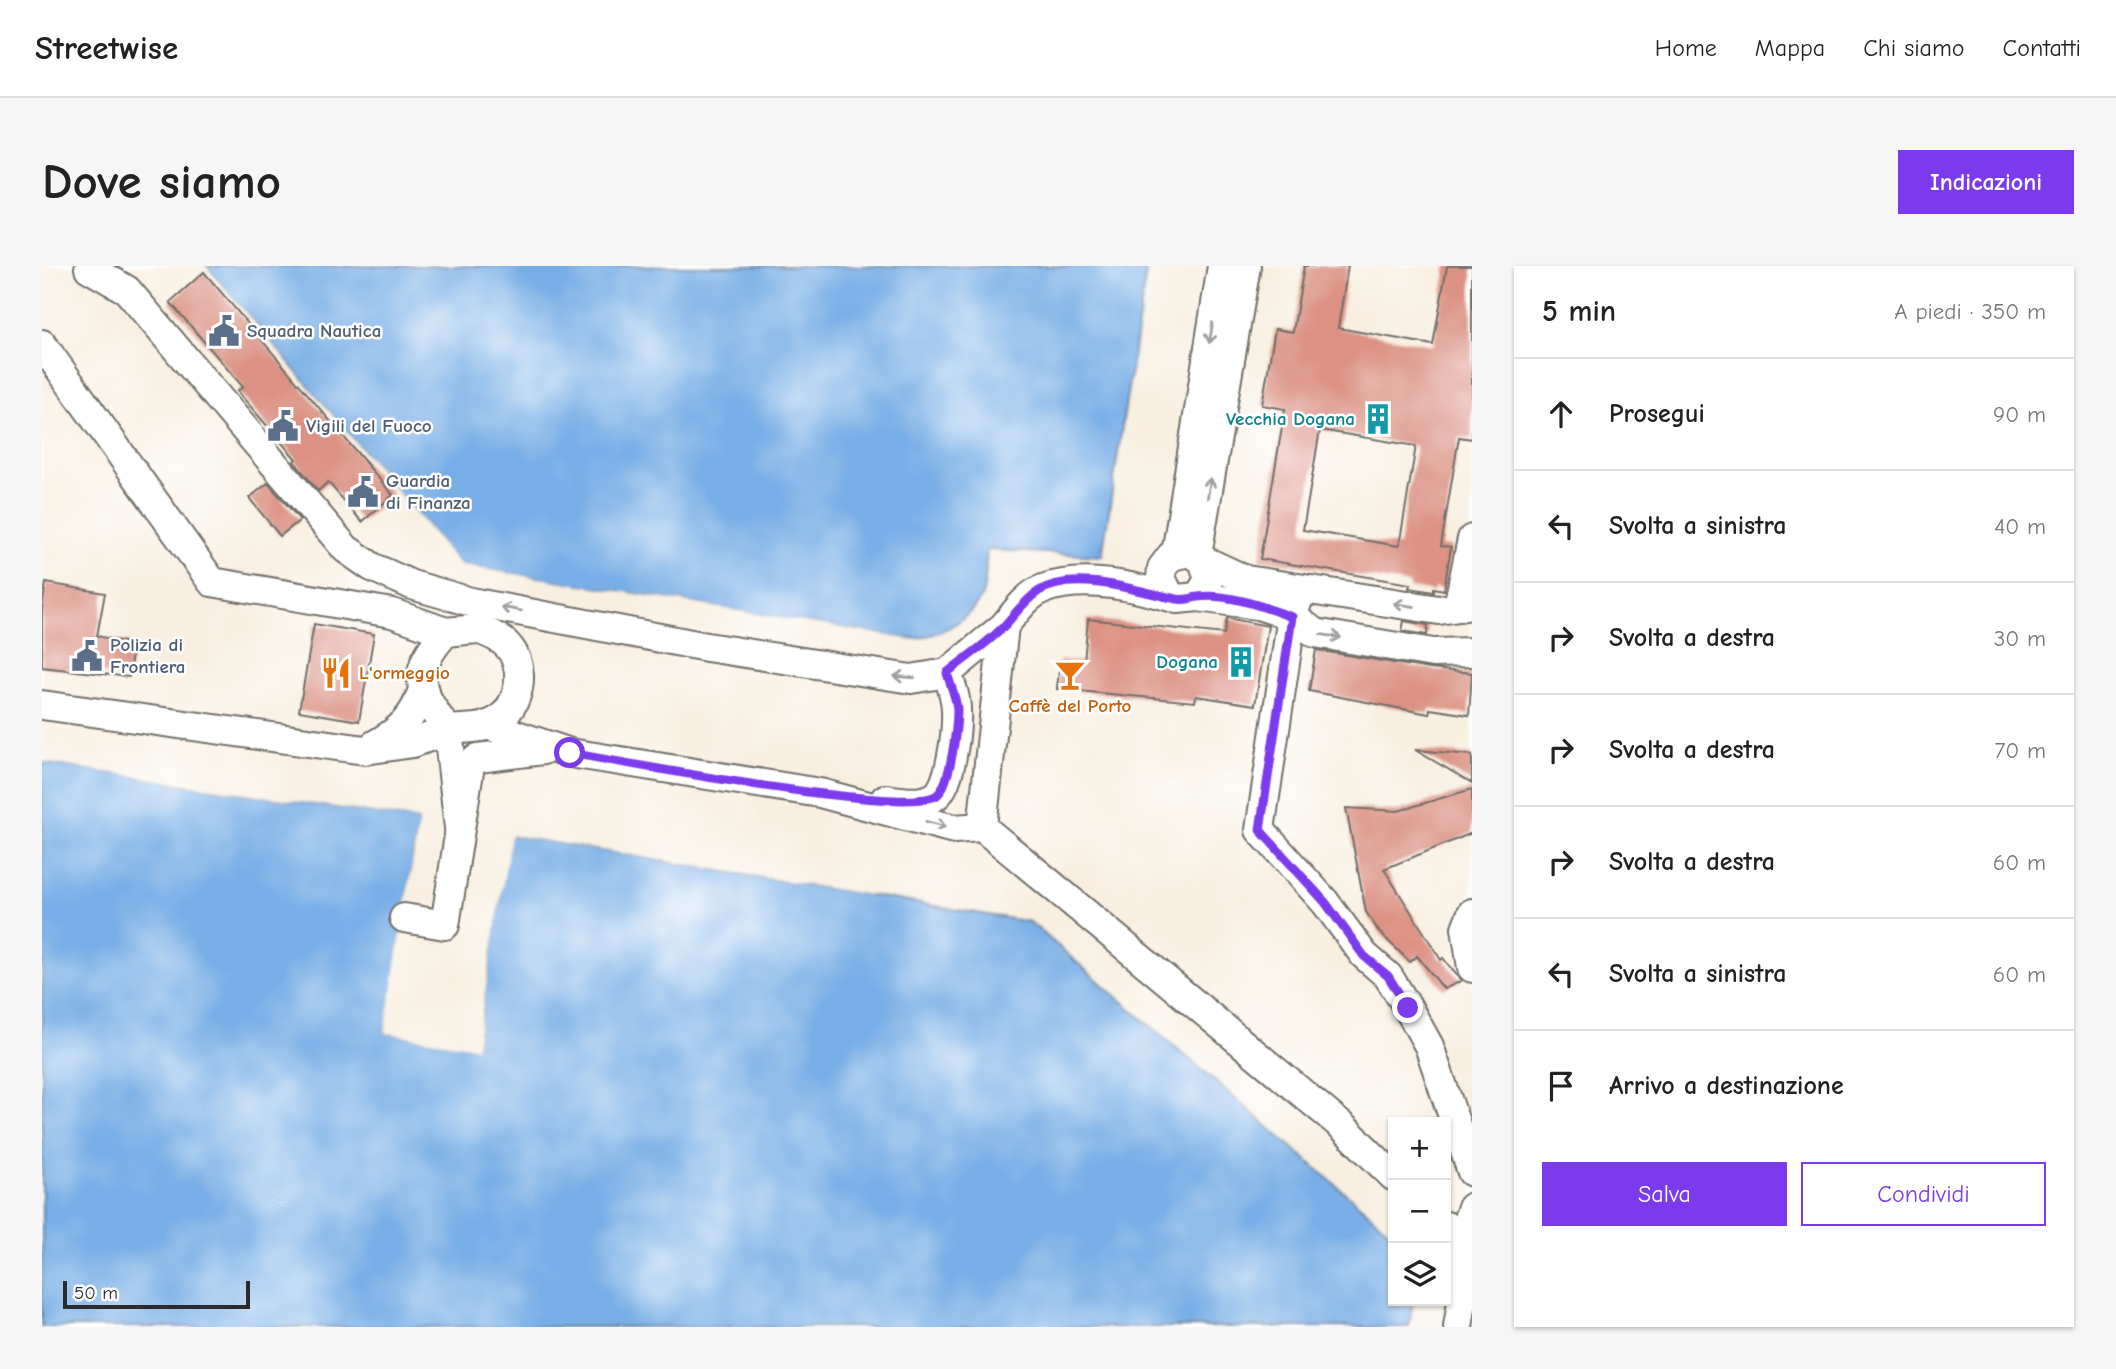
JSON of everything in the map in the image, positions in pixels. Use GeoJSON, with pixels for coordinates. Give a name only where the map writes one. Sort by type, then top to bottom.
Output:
{"type":"FeatureCollection","features":[{"type":"Feature","properties":{"kind":"lane"},"geometry":{"type":"LineString","coordinates":[[1186,557],[1222,266]]}},
{"type":"Feature","properties":{"kind":"lane"},"geometry":{"type":"LineString","coordinates":[[1187,598],[1169,594],[1161,578],[1186,557],[1246,266]]}},
{"type":"Feature","properties":{"kind":"lane"},"geometry":{"type":"LineString","coordinates":[[89,268],[127,290],[346,549],[372,567],[412,585],[471,602],[650,636],[911,679],[947,673],[1004,626],[1018,607],[1041,590],[1063,584],[1100,583],[1187,598],[1258,605],[1292,617],[1315,634],[1433,653],[1472,652]]}},
{"type":"Feature","properties":{"kind":"lane"},"geometry":{"type":"LineString","coordinates":[[42,344],[212,582],[392,613],[438,640]]}},
{"type":"Feature","properties":{"kind":"lane"},"geometry":{"type":"LineString","coordinates":[[1100,583],[1186,557],[1246,580],[1438,610],[1465,606],[1472,539]]}},
{"type":"Feature","properties":{"kind":"lane"},"geometry":{"type":"LineString","coordinates":[[1186,557],[1209,580],[1187,598]]}},
{"type":"Feature","properties":{"kind":"lane"},"geometry":{"type":"LineString","coordinates":[[412,585],[438,640]]}},
{"type":"Feature","properties":{"kind":"lane"},"geometry":{"type":"LineString","coordinates":[[1302,590],[1292,617],[1260,830],[1325,902],[1364,956],[1388,976],[1408,1008],[1429,1046],[1472,1172]]}},
{"type":"Feature","properties":{"kind":"lane"},"geometry":{"type":"LineString","coordinates":[[982,827],[1004,626]]}},
{"type":"Feature","properties":{"kind":"lane"},"geometry":{"type":"LineString","coordinates":[[365,750],[402,727],[417,709],[422,692],[422,669],[438,640],[478,629],[497,636],[547,631],[650,636]]}},
{"type":"Feature","properties":{"kind":"lane"},"geometry":{"type":"LineString","coordinates":[[42,705],[365,750],[413,743],[448,730],[487,725],[506,713],[517,694],[520,673],[512,652],[497,636]]}},
{"type":"Feature","properties":{"kind":"lane"},"geometry":{"type":"LineString","coordinates":[[487,725],[555,749],[646,767],[820,793],[918,802],[936,796],[944,786],[950,761],[957,708],[947,673]]}},
{"type":"Feature","properties":{"kind":"lane"},"geometry":{"type":"LineString","coordinates":[[422,692],[428,705],[448,730],[460,828]]}},
{"type":"Feature","properties":{"kind":"lane"},"geometry":{"type":"LineString","coordinates":[[404,918],[445,925],[465,781],[470,765],[478,758],[555,749]]}},
{"type":"Feature","properties":{"kind":"lane"},"geometry":{"type":"LineString","coordinates":[[820,793],[954,829],[982,827],[1343,1127],[1388,1171]]}},
{"type":"Feature","properties":{"kind":"lane"},"geometry":{"type":"LineString","coordinates":[[1472,913],[1466,928],[1472,968]]}},
{"type":"Feature","properties":{"kind":"lane"},"geometry":{"type":"LineString","coordinates":[[1458,1327],[1468,1262],[1453,1233],[1472,1207]]}},
{"type":"Feature","properties":{"kind":"water"},"geometry":{"type":"Polygon","coordinates":[[[206,266],[1147,266],[1102,556],[987,550],[984,590],[969,613],[940,632],[908,639],[460,565],[206,266]]]}},
{"type":"Feature","properties":{"kind":"water"},"geometry":{"type":"Polygon","coordinates":[[[42,762],[419,820],[386,1033],[476,1046],[510,835],[1030,922],[1388,1230],[1388,1306],[1412,1306],[1409,1327],[42,1327],[42,762]]]}},
{"type":"Feature","properties":{"kind":"pier"},"geometry":{"type":"Polygon","coordinates":[[[202,266],[206,266],[460,565],[908,639],[907,643],[459,568],[202,266]]]}},
{"type":"Feature","properties":{"kind":"pier"},"geometry":{"type":"Polygon","coordinates":[[[43,758],[422,817],[389,1030],[473,1043],[509,832],[869,892],[869,895],[511,835],[476,1047],[385,1033],[419,820],[42,762],[43,758]]]}},
{"type":"Feature","properties":{"kind":"building","name":"Vecchia Dogana"},"geometry":{"type":"Polygon","coordinates":[[[1304,266],[1348,266],[1338,328],[1433,345],[1447,266],[1472,266],[1472,439],[1459,437],[1441,546],[1451,547],[1444,590],[1434,588],[1434,592],[1409,588],[1410,584],[1260,559],[1285,409],[1262,405],[1275,329],[1293,332],[1304,266]],[[1320,430],[1303,530],[1399,546],[1416,446],[1320,430]]]}},
{"type":"Feature","properties":{"kind":"building"},"geometry":{"type":"Polygon","coordinates":[[[204,272],[393,495],[362,522],[328,482],[318,491],[294,461],[296,459],[237,391],[243,387],[170,302],[204,272]]]}},
{"type":"Feature","properties":{"kind":"building"},"geometry":{"type":"Polygon","coordinates":[[[268,483],[300,520],[280,536],[249,498],[268,483]]]}},
{"type":"Feature","properties":{"kind":"building"},"geometry":{"type":"Polygon","coordinates":[[[46,583],[105,593],[97,636],[133,644],[129,677],[42,667],[42,607],[46,583]]]}},
{"type":"Feature","properties":{"kind":"building"},"geometry":{"type":"Polygon","coordinates":[[[1227,618],[1268,626],[1255,705],[1196,696],[1195,702],[1057,689],[1060,660],[1084,662],[1088,619],[1224,634],[1227,618]]]}},
{"type":"Feature","properties":{"kind":"building"},"geometry":{"type":"Polygon","coordinates":[[[1404,621],[1428,625],[1427,635],[1402,631],[1404,621]]]}},
{"type":"Feature","properties":{"kind":"building","name":"L'ormeggio"},"geometry":{"type":"Polygon","coordinates":[[[314,624],[374,634],[359,721],[299,711],[314,624]]]}},
{"type":"Feature","properties":{"kind":"building"},"geometry":{"type":"Polygon","coordinates":[[[1316,650],[1430,669],[1472,673],[1469,715],[1430,709],[1429,714],[1309,691],[1316,650]]]}},
{"type":"Feature","properties":{"kind":"building"},"geometry":{"type":"Polygon","coordinates":[[[1415,750],[1472,755],[1472,783],[1415,750]]]}},
{"type":"Feature","properties":{"kind":"building"},"geometry":{"type":"Polygon","coordinates":[[[1472,789],[1472,833],[1384,869],[1441,960],[1443,958],[1461,981],[1444,989],[1417,956],[1410,962],[1380,933],[1366,912],[1346,808],[1398,811],[1472,789]]]}},
{"type":"Feature","properties":{"kind":"place","name":"Squadra Nautica"},"geometry":{"type":"Point","coordinates":[224,331]}},
{"type":"Feature","properties":{"kind":"place","name":"Vecchia Dogana"},"geometry":{"type":"Point","coordinates":[1378,419]}},
{"type":"Feature","properties":{"kind":"place","name":"Vigili del Fuoco"},"geometry":{"type":"Point","coordinates":[283,426]}},
{"type":"Feature","properties":{"kind":"place","name":"Guardia di Finanza"},"geometry":{"type":"Point","coordinates":[363,492]}},
{"type":"Feature","properties":{"kind":"place","name":"Polizia di Frontiera"},"geometry":{"type":"Point","coordinates":[87,656]}},
{"type":"Feature","properties":{"kind":"place","name":"Dogana"},"geometry":{"type":"Point","coordinates":[1241,662]}},
{"type":"Feature","properties":{"kind":"place","name":"L'ormeggio"},"geometry":{"type":"Point","coordinates":[336,673]}},
{"type":"Feature","properties":{"kind":"place","name":"Caffè del Porto"},"geometry":{"type":"Point","coordinates":[1070,675]}},
{"type":"Feature","properties":{"kind":"route"},"geometry":{"type":"LineString","coordinates":[[570,753],[820,793],[918,802],[936,796],[944,786],[950,761],[957,708],[947,673],[1004,626],[1018,607],[1041,590],[1063,584],[1100,583],[1149,591],[1177,599],[1198,597],[1258,605],[1292,617],[1260,830],[1325,902],[1364,956],[1388,976],[1408,1008]]}}]}
